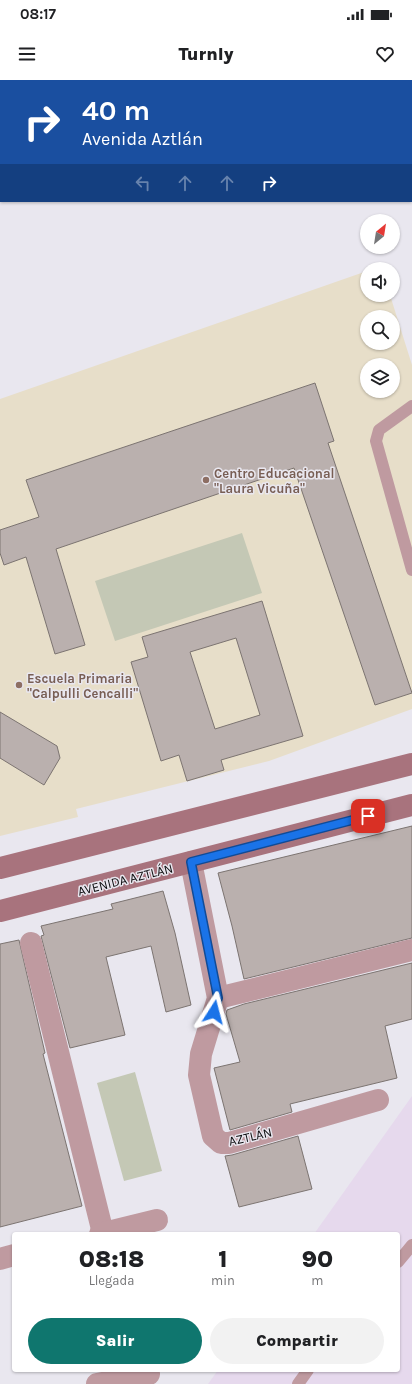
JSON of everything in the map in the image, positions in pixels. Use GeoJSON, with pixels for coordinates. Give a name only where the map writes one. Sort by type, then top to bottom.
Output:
{"type":"FeatureCollection","features":[{"type":"Feature","properties":{"kind":"street"},"geometry":{"type":"LineString","coordinates":[[0,868],[412,764]]}},
{"type":"Feature","properties":{"kind":"street","name":"AVENIDA AZTLÁN"},"geometry":{"type":"LineString","coordinates":[[0,911],[412,805]]}},
{"type":"Feature","properties":{"kind":"street","name":"AZTLÁN"},"geometry":{"type":"LineString","coordinates":[[191,862],[218,998],[202,1054],[199,1075],[213,1136],[220,1142],[229,1143],[378,1100]]}},
{"type":"Feature","properties":{"kind":"street"},"geometry":{"type":"LineString","coordinates":[[31,943],[102,1232]]}},
{"type":"Feature","properties":{"kind":"street"},"geometry":{"type":"LineString","coordinates":[[218,998],[412,950]]}},
{"type":"Feature","properties":{"kind":"street"},"geometry":{"type":"LineString","coordinates":[[110,1232],[157,1220]]}},
{"type":"Feature","properties":{"kind":"street"},"geometry":{"type":"LineString","coordinates":[[0,1259],[12,1256]]}},
{"type":"Feature","properties":{"kind":"street"},"geometry":{"type":"LineString","coordinates":[[97,1384],[149,1374]]}},
{"type":"Feature","properties":{"kind":"lane"},"geometry":{"type":"LineString","coordinates":[[412,406],[379,430],[376,441],[412,570]]}},
{"type":"Feature","properties":{"kind":"lane"},"geometry":{"type":"LineString","coordinates":[[400,1260],[412,1245]]}},
{"type":"Feature","properties":{"kind":"lane"},"geometry":{"type":"LineString","coordinates":[[298,1384],[307,1372]]}},
{"type":"Feature","properties":{"kind":"shaded area","name":"Centro Educacional \"Laura Vicuña\""},"geometry":{"type":"Polygon","coordinates":[[[360,273],[360,302],[392,302],[395,310],[360,310],[360,350],[400,350],[400,327],[412,365],[412,709],[269,761],[76,809],[78,817],[0,836],[0,399],[360,273]]]}},
{"type":"Feature","properties":{"kind":"shaded area"},"geometry":{"type":"Polygon","coordinates":[[[412,1096],[412,1384],[208,1384],[217,1372],[400,1372],[400,1232],[315,1232],[412,1096]]]}},
{"type":"Feature","properties":{"kind":"green space"},"geometry":{"type":"Polygon","coordinates":[[[242,533],[262,593],[115,641],[95,581],[242,533]]]}},
{"type":"Feature","properties":{"kind":"green space"},"geometry":{"type":"Polygon","coordinates":[[[135,1072],[162,1171],[124,1181],[97,1083],[135,1072]]]}},
{"type":"Feature","properties":{"kind":"building"},"geometry":{"type":"Polygon","coordinates":[[[315,383],[334,441],[328,443],[412,693],[375,705],[294,468],[56,549],[85,645],[55,654],[26,557],[4,565],[0,553],[0,530],[39,517],[26,480],[315,383]]]}},
{"type":"Feature","properties":{"kind":"building"},"geometry":{"type":"Polygon","coordinates":[[[262,601],[303,736],[221,760],[224,770],[187,781],[179,755],[161,761],[131,662],[148,657],[142,637],[262,601]],[[236,638],[190,652],[215,729],[260,715],[236,638]]]}},
{"type":"Feature","properties":{"kind":"building"},"geometry":{"type":"Polygon","coordinates":[[[0,712],[57,746],[60,758],[44,785],[0,758],[0,712]]]}},
{"type":"Feature","properties":{"kind":"building"},"geometry":{"type":"Polygon","coordinates":[[[412,826],[412,938],[244,979],[218,873],[412,826]]]}},
{"type":"Feature","properties":{"kind":"building"},"geometry":{"type":"Polygon","coordinates":[[[163,891],[175,933],[191,1005],[166,1012],[151,946],[106,957],[125,1035],[70,1048],[41,936],[44,935],[41,926],[113,909],[111,904],[163,891]]]}},
{"type":"Feature","properties":{"kind":"building"},"geometry":{"type":"Polygon","coordinates":[[[19,940],[45,1053],[43,1054],[82,1206],[0,1227],[0,944],[19,940]]]}},
{"type":"Feature","properties":{"kind":"building"},"geometry":{"type":"Polygon","coordinates":[[[412,963],[412,1019],[385,1026],[397,1078],[290,1104],[292,1112],[230,1130],[214,1068],[240,1062],[226,1014],[227,1010],[244,1004],[412,963]]]}},
{"type":"Feature","properties":{"kind":"building"},"geometry":{"type":"Polygon","coordinates":[[[298,1136],[312,1189],[239,1207],[225,1156],[298,1136]]]}},
{"type":"Feature","properties":{"kind":"place","name":"Centro Educacional \"Laura Vicuña\""},"geometry":{"type":"Point","coordinates":[206,480]}},
{"type":"Feature","properties":{"kind":"place","name":"Escuela Primaria \"Calpulli Cencalli\""},"geometry":{"type":"Point","coordinates":[19,685]}},
{"type":"Feature","properties":{"kind":"route"},"geometry":{"type":"LineString","coordinates":[[214,1012],[218,998],[191,862],[368,816]]}}]}
